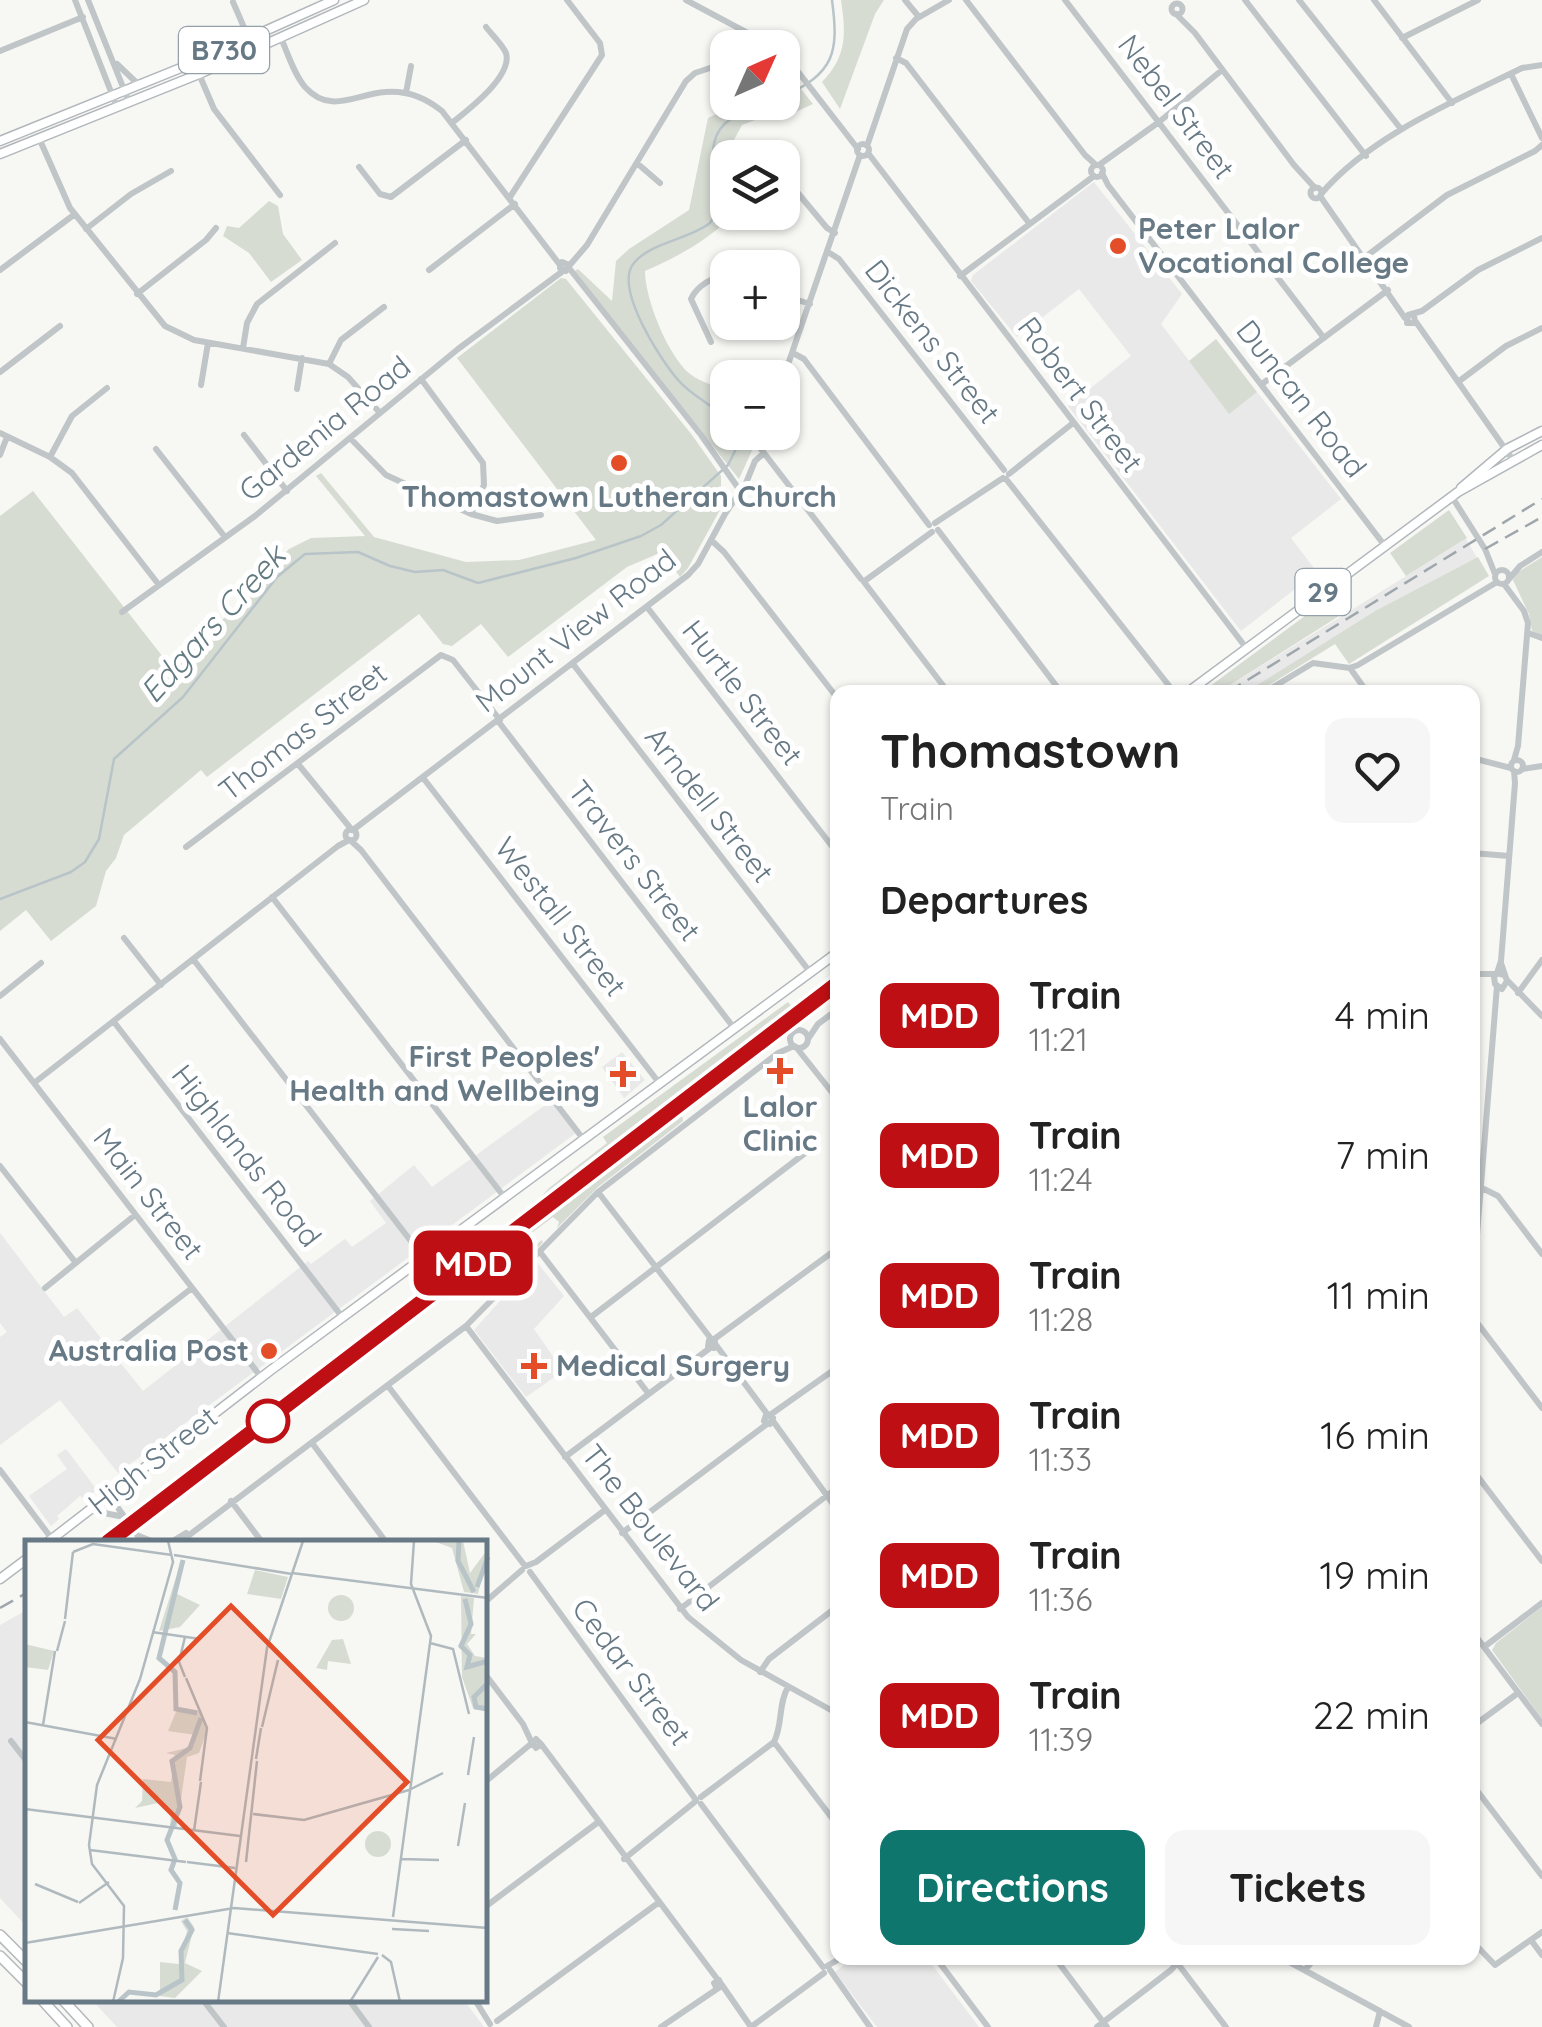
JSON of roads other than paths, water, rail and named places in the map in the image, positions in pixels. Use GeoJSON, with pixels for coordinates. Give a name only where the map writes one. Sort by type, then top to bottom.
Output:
{"type":"FeatureCollection","features":[{"type":"Feature","properties":{"kind":"highway"},"geometry":{"type":"LineString","coordinates":[[0,1935],[25,1961]]}},
{"type":"Feature","properties":{"kind":"highway"},"geometry":{"type":"LineString","coordinates":[[0,1956],[25,1981]]}},
{"type":"Feature","properties":{"kind":"highway"},"geometry":{"type":"LineString","coordinates":[[44,2002],[67,2027]]}},
{"type":"Feature","properties":{"kind":"highway"},"geometry":{"type":"LineString","coordinates":[[65,2002],[88,2027]]}},
{"type":"Feature","properties":{"kind":"main road","name":"B730"},"geometry":{"type":"LineString","coordinates":[[0,141],[249,39],[314,4],[334,0]]}},
{"type":"Feature","properties":{"kind":"main road","name":"B730"},"geometry":{"type":"LineString","coordinates":[[0,154],[199,74],[364,0]]}},
{"type":"Feature","properties":{"kind":"main road","name":"29"},"geometry":{"type":"LineString","coordinates":[[1197,685],[1455,494],[1506,449],[1542,431]]}},
{"type":"Feature","properties":{"kind":"main road","name":"29"},"geometry":{"type":"LineString","coordinates":[[1455,494],[1542,445]]}},
{"type":"Feature","properties":{"kind":"main road","name":"High Street"},"geometry":{"type":"LineString","coordinates":[[50,1540],[261,1377],[830,958]]}},
{"type":"Feature","properties":{"kind":"main road"},"geometry":{"type":"LineString","coordinates":[[0,1578],[25,1560]]}},
{"type":"Feature","properties":{"kind":"street"},"geometry":{"type":"LineString","coordinates":[[75,0],[117,107]]}},
{"type":"Feature","properties":{"kind":"street"},"geometry":{"type":"LineString","coordinates":[[88,0],[129,102]]}},
{"type":"Feature","properties":{"kind":"street"},"geometry":{"type":"LineString","coordinates":[[428,270],[512,200],[602,54],[600,44],[567,0]]}},
{"type":"Feature","properties":{"kind":"street","name":"Robert Street"},"geometry":{"type":"LineString","coordinates":[[686,0],[743,30]]}},
{"type":"Feature","properties":{"kind":"street"},"geometry":{"type":"LineString","coordinates":[[905,0],[919,17]]}},
{"type":"Feature","properties":{"kind":"street"},"geometry":{"type":"LineString","coordinates":[[790,360],[907,29],[919,17],[949,0]]}},
{"type":"Feature","properties":{"kind":"street","name":"Duncan Road"},"geometry":{"type":"LineString","coordinates":[[966,0],[1385,546]]}},
{"type":"Feature","properties":{"kind":"street","name":"Nebel Street"},"geometry":{"type":"LineString","coordinates":[[1065,0],[1324,338]]}},
{"type":"Feature","properties":{"kind":"street"},"geometry":{"type":"LineString","coordinates":[[1245,0],[1366,156]]}},
{"type":"Feature","properties":{"kind":"street"},"geometry":{"type":"LineString","coordinates":[[1299,0],[1400,130]]}},
{"type":"Feature","properties":{"kind":"street"},"geometry":{"type":"LineString","coordinates":[[1374,0],[1452,103]]}},
{"type":"Feature","properties":{"kind":"street"},"geometry":{"type":"LineString","coordinates":[[1402,38],[1478,0]]}},
{"type":"Feature","properties":{"kind":"street"},"geometry":{"type":"LineString","coordinates":[[233,2],[249,39]]}},
{"type":"Feature","properties":{"kind":"street"},"geometry":{"type":"LineString","coordinates":[[1178,5],[1194,33],[1388,290],[1414,318],[1513,460]]}},
{"type":"Feature","properties":{"kind":"street"},"geometry":{"type":"LineString","coordinates":[[0,51],[83,17]]}},
{"type":"Feature","properties":{"kind":"street"},"geometry":{"type":"LineString","coordinates":[[452,122],[484,97],[505,66],[505,52],[486,27]]}},
{"type":"Feature","properties":{"kind":"street"},"geometry":{"type":"LineString","coordinates":[[282,38],[301,81],[318,97],[340,103],[384,92],[406,93],[434,105],[452,122],[701,435],[741,492]]}},
{"type":"Feature","properties":{"kind":"street"},"geometry":{"type":"LineString","coordinates":[[110,55],[138,84]]}},
{"type":"Feature","properties":{"kind":"street"},"geometry":{"type":"LineString","coordinates":[[896,58],[906,63],[1028,223]]}},
{"type":"Feature","properties":{"kind":"street"},"geometry":{"type":"LineString","coordinates":[[406,93],[411,66]]}},
{"type":"Feature","properties":{"kind":"street"},"geometry":{"type":"LineString","coordinates":[[1316,193],[1400,130],[1527,66],[1542,66]]}},
{"type":"Feature","properties":{"kind":"street","name":"Gardenia Road"},"geometry":{"type":"LineString","coordinates":[[122,612],[286,491],[576,258],[638,164],[686,80],[710,68]]}},
{"type":"Feature","properties":{"kind":"street"},"geometry":{"type":"LineString","coordinates":[[960,276],[1222,70]]}},
{"type":"Feature","properties":{"kind":"street","name":"Robert Street"},"geometry":{"type":"LineString","coordinates":[[800,73],[1246,649]]}},
{"type":"Feature","properties":{"kind":"street"},"geometry":{"type":"LineString","coordinates":[[199,74],[219,118],[280,196]]}},
{"type":"Feature","properties":{"kind":"street"},"geometry":{"type":"LineString","coordinates":[[1364,258],[1447,196],[1535,151],[1542,141],[1511,74]]}},
{"type":"Feature","properties":{"kind":"street"},"geometry":{"type":"LineString","coordinates":[[39,138],[59,188],[75,214],[165,326],[182,336],[208,343],[328,364],[348,376],[380,413]]}},
{"type":"Feature","properties":{"kind":"street"},"geometry":{"type":"LineString","coordinates":[[359,167],[380,194],[391,197],[466,140]]}},
{"type":"Feature","properties":{"kind":"street"},"geometry":{"type":"LineString","coordinates":[[638,164],[660,182]]}},
{"type":"Feature","properties":{"kind":"street"},"geometry":{"type":"LineString","coordinates":[[86,228],[131,194],[172,171]]}},
{"type":"Feature","properties":{"kind":"street"},"geometry":{"type":"LineString","coordinates":[[800,196],[835,233]]}},
{"type":"Feature","properties":{"kind":"street"},"geometry":{"type":"LineString","coordinates":[[0,270],[75,214]]}},
{"type":"Feature","properties":{"kind":"street"},"geometry":{"type":"LineString","coordinates":[[137,294],[216,228]]}},
{"type":"Feature","properties":{"kind":"street"},"geometry":{"type":"LineString","coordinates":[[1414,318],[1478,270],[1542,238]]}},
{"type":"Feature","properties":{"kind":"street"},"geometry":{"type":"LineString","coordinates":[[242,348],[247,323],[257,304],[335,243]]}},
{"type":"Feature","properties":{"kind":"street","name":"Dickens Street"},"geometry":{"type":"LineString","coordinates":[[828,252],[839,259],[1169,685]]}},
{"type":"Feature","properties":{"kind":"street"},"geometry":{"type":"LineString","coordinates":[[710,281],[697,289],[691,299],[710,338]]}},
{"type":"Feature","properties":{"kind":"street"},"geometry":{"type":"LineString","coordinates":[[1262,384],[1388,290]]}},
{"type":"Feature","properties":{"kind":"street"},"geometry":{"type":"LineString","coordinates":[[800,300],[810,304]]}},
{"type":"Feature","properties":{"kind":"street"},"geometry":{"type":"LineString","coordinates":[[328,364],[338,343],[384,307]]}},
{"type":"Feature","properties":{"kind":"street"},"geometry":{"type":"LineString","coordinates":[[0,372],[60,326]]}},
{"type":"Feature","properties":{"kind":"street"},"geometry":{"type":"LineString","coordinates":[[1458,382],[1506,346],[1542,328]]}},
{"type":"Feature","properties":{"kind":"street"},"geometry":{"type":"LineString","coordinates":[[201,385],[208,343]]}},
{"type":"Feature","properties":{"kind":"street"},"geometry":{"type":"LineString","coordinates":[[793,353],[802,357],[1056,685]]}},
{"type":"Feature","properties":{"kind":"street"},"geometry":{"type":"LineString","coordinates":[[297,388],[302,358]]}},
{"type":"Feature","properties":{"kind":"street"},"geometry":{"type":"LineString","coordinates":[[421,379],[483,463],[484,485],[471,514]]}},
{"type":"Feature","properties":{"kind":"street"},"geometry":{"type":"LineString","coordinates":[[50,456],[66,424],[107,388]]}},
{"type":"Feature","properties":{"kind":"street"},"geometry":{"type":"LineString","coordinates":[[865,581],[1074,423]]}},
{"type":"Feature","properties":{"kind":"street"},"geometry":{"type":"LineString","coordinates":[[0,454],[4,435],[50,456],[72,474],[159,585]]}},
{"type":"Feature","properties":{"kind":"street"},"geometry":{"type":"LineString","coordinates":[[244,435],[286,491]]}},
{"type":"Feature","properties":{"kind":"street"},"geometry":{"type":"LineString","coordinates":[[350,438],[379,471],[471,514],[497,521],[542,515]]}},
{"type":"Feature","properties":{"kind":"street"},"geometry":{"type":"LineString","coordinates":[[156,448],[225,538]]}},
{"type":"Feature","properties":{"kind":"street","name":"Mount View Road"},"geometry":{"type":"LineString","coordinates":[[34,1084],[696,568],[755,462],[764,453],[762,450]]}},
{"type":"Feature","properties":{"kind":"street"},"geometry":{"type":"LineString","coordinates":[[764,453],[943,685]]}},
{"type":"Feature","properties":{"kind":"street"},"geometry":{"type":"LineString","coordinates":[[1455,494],[1526,616],[1528,637],[1480,1211]]}},
{"type":"Feature","properties":{"kind":"street"},"geometry":{"type":"LineString","coordinates":[[711,540],[830,688]]}},
{"type":"Feature","properties":{"kind":"street"},"geometry":{"type":"LineString","coordinates":[[1277,685],[1314,664],[1350,668],[1542,552]]}},
{"type":"Feature","properties":{"kind":"street","name":"Hurtle Street"},"geometry":{"type":"LineString","coordinates":[[647,607],[830,844]]}},
{"type":"Feature","properties":{"kind":"street"},"geometry":{"type":"LineString","coordinates":[[1528,637],[1542,640]]}},
{"type":"Feature","properties":{"kind":"street","name":"Travers Street"},"geometry":{"type":"LineString","coordinates":[[447,654],[734,1028]]}},
{"type":"Feature","properties":{"kind":"street","name":"Thomas Street"},"geometry":{"type":"LineString","coordinates":[[186,848],[437,657],[447,654]]}},
{"type":"Feature","properties":{"kind":"street","name":"Arndell Street"},"geometry":{"type":"LineString","coordinates":[[572,664],[810,972]]}},
{"type":"Feature","properties":{"kind":"street"},"geometry":{"type":"LineString","coordinates":[[1350,668],[1362,685]]}},
{"type":"Feature","properties":{"kind":"street"},"geometry":{"type":"LineString","coordinates":[[1480,760],[1539,766]]}},
{"type":"Feature","properties":{"kind":"street"},"geometry":{"type":"LineString","coordinates":[[298,764],[584,1140]]}},
{"type":"Feature","properties":{"kind":"street","name":"Westall Street"},"geometry":{"type":"LineString","coordinates":[[424,779],[660,1084]]}},
{"type":"Feature","properties":{"kind":"street"},"geometry":{"type":"LineString","coordinates":[[1480,854],[1510,856]]}},
{"type":"Feature","properties":{"kind":"street"},"geometry":{"type":"LineString","coordinates":[[272,897],[505,1198]]}},
{"type":"Feature","properties":{"kind":"street"},"geometry":{"type":"LineString","coordinates":[[124,938],[160,986]]}},
{"type":"Feature","properties":{"kind":"street"},"geometry":{"type":"LineString","coordinates":[[193,959],[424,1258]]}},
{"type":"Feature","properties":{"kind":"street"},"geometry":{"type":"LineString","coordinates":[[1518,994],[1542,960]]}},
{"type":"Feature","properties":{"kind":"street"},"geometry":{"type":"LineString","coordinates":[[0,996],[41,963]]}},
{"type":"Feature","properties":{"kind":"street"},"geometry":{"type":"LineString","coordinates":[[1501,981],[1530,974]]}},
{"type":"Feature","properties":{"kind":"street"},"geometry":{"type":"LineString","coordinates":[[1480,975],[1501,981],[1542,1016]]}},
{"type":"Feature","properties":{"kind":"street"},"geometry":{"type":"LineString","coordinates":[[182,1540],[466,1326],[598,1192],[778,1053],[794,1031],[818,1024],[830,1015]]}},
{"type":"Feature","properties":{"kind":"street","name":"Highlands Road"},"geometry":{"type":"LineString","coordinates":[[114,1022],[343,1318]]}},
{"type":"Feature","properties":{"kind":"street"},"geometry":{"type":"LineString","coordinates":[[778,1053],[807,1042],[818,1024]]}},
{"type":"Feature","properties":{"kind":"street"},"geometry":{"type":"LineString","coordinates":[[801,1030],[814,1069]]}},
{"type":"Feature","properties":{"kind":"street"},"geometry":{"type":"LineString","coordinates":[[790,1037],[830,1090]]}},
{"type":"Feature","properties":{"kind":"street","name":"Main Street"},"geometry":{"type":"LineString","coordinates":[[0,1039],[261,1377]]}},
{"type":"Feature","properties":{"kind":"street"},"geometry":{"type":"LineString","coordinates":[[591,1317],[813,1147]]}},
{"type":"Feature","properties":{"kind":"street"},"geometry":{"type":"LineString","coordinates":[[0,1166],[76,1263]]}},
{"type":"Feature","properties":{"kind":"street"},"geometry":{"type":"LineString","coordinates":[[1482,1188],[1498,1196],[1542,1254]]}},
{"type":"Feature","properties":{"kind":"street"},"geometry":{"type":"LineString","coordinates":[[598,1192],[830,1501]]}},
{"type":"Feature","properties":{"kind":"street"},"geometry":{"type":"LineString","coordinates":[[45,1288],[136,1216]]}},
{"type":"Feature","properties":{"kind":"street"},"geometry":{"type":"LineString","coordinates":[[540,1252],[648,1393]]}},
{"type":"Feature","properties":{"kind":"street"},"geometry":{"type":"LineString","coordinates":[[565,1457],[830,1254]]}},
{"type":"Feature","properties":{"kind":"street"},"geometry":{"type":"LineString","coordinates":[[113,1349],[192,1288]]}},
{"type":"Feature","properties":{"kind":"street","name":"The Boulevard"},"geometry":{"type":"LineString","coordinates":[[466,1326],[680,1609],[718,1644],[830,1710]]}},
{"type":"Feature","properties":{"kind":"street"},"geometry":{"type":"LineString","coordinates":[[1480,1327],[1542,1408]]}},
{"type":"Feature","properties":{"kind":"street"},"geometry":{"type":"LineString","coordinates":[[622,1532],[830,1373]]}},
{"type":"Feature","properties":{"kind":"street","name":"Cedar Street"},"geometry":{"type":"LineString","coordinates":[[388,1386],[870,2027]]}},
{"type":"Feature","properties":{"kind":"street"},"geometry":{"type":"LineString","coordinates":[[312,1443],[385,1540]]}},
{"type":"Feature","properties":{"kind":"street"},"geometry":{"type":"LineString","coordinates":[[0,1470],[50,1540]]}},
{"type":"Feature","properties":{"kind":"street"},"geometry":{"type":"LineString","coordinates":[[1480,1480],[1542,1561]]}},
{"type":"Feature","properties":{"kind":"street"},"geometry":{"type":"LineString","coordinates":[[680,1609],[830,1493]]}},
{"type":"Feature","properties":{"kind":"street"},"geometry":{"type":"LineString","coordinates":[[109,1495],[140,1539]]}},
{"type":"Feature","properties":{"kind":"street"},"geometry":{"type":"LineString","coordinates":[[231,1502],[260,1540]]}},
{"type":"Feature","properties":{"kind":"street"},"geometry":{"type":"LineString","coordinates":[[89,1510],[126,1518]]}},
{"type":"Feature","properties":{"kind":"street"},"geometry":{"type":"LineString","coordinates":[[488,1600],[604,1510]]}},
{"type":"Feature","properties":{"kind":"street"},"geometry":{"type":"LineString","coordinates":[[174,1540],[200,1525]]}},
{"type":"Feature","properties":{"kind":"street"},"geometry":{"type":"LineString","coordinates":[[1484,1647],[1542,1603]]}},
{"type":"Feature","properties":{"kind":"street"},"geometry":{"type":"LineString","coordinates":[[760,1672],[769,1659],[830,1612]]}},
{"type":"Feature","properties":{"kind":"street"},"geometry":{"type":"LineString","coordinates":[[1480,1642],[1542,1724]]}},
{"type":"Feature","properties":{"kind":"street"},"geometry":{"type":"LineString","coordinates":[[488,1678],[751,2027],[832,1965]]}},
{"type":"Feature","properties":{"kind":"street"},"geometry":{"type":"LineString","coordinates":[[624,1859],[774,1742],[782,1698],[788,1687]]}},
{"type":"Feature","properties":{"kind":"street"},"geometry":{"type":"LineString","coordinates":[[1480,1721],[1518,1693]]}},
{"type":"Feature","properties":{"kind":"street"},"geometry":{"type":"LineString","coordinates":[[11,1741],[25,1759]]}},
{"type":"Feature","properties":{"kind":"street"},"geometry":{"type":"LineString","coordinates":[[774,1742],[830,1816]]}},
{"type":"Feature","properties":{"kind":"street"},"geometry":{"type":"LineString","coordinates":[[488,1780],[535,1744]]}},
{"type":"Feature","properties":{"kind":"street"},"geometry":{"type":"LineString","coordinates":[[1480,1795],[1542,1876]]}},
{"type":"Feature","properties":{"kind":"street"},"geometry":{"type":"LineString","coordinates":[[488,1905],[598,1824]]}},
{"type":"Feature","properties":{"kind":"street"},"geometry":{"type":"LineString","coordinates":[[477,2002],[496,2025],[658,1904]]}},
{"type":"Feature","properties":{"kind":"street"},"geometry":{"type":"LineString","coordinates":[[1480,1951],[1498,1964],[1542,1932]]}},
{"type":"Feature","properties":{"kind":"street"},"geometry":{"type":"LineString","coordinates":[[1531,1940],[1542,1955]]}},
{"type":"Feature","properties":{"kind":"street"},"geometry":{"type":"LineString","coordinates":[[941,1965],[988,2027]]}},
{"type":"Feature","properties":{"kind":"street"},"geometry":{"type":"LineString","coordinates":[[1060,1965],[1102,2025],[1175,1965]]}},
{"type":"Feature","properties":{"kind":"street"},"geometry":{"type":"LineString","coordinates":[[1183,1965],[1226,2027]]}},
{"type":"Feature","properties":{"kind":"street"},"geometry":{"type":"LineString","coordinates":[[1295,1965],[1409,2027]]}},
{"type":"Feature","properties":{"kind":"street"},"geometry":{"type":"LineString","coordinates":[[1304,1970],[1309,1965]]}},
{"type":"Feature","properties":{"kind":"street"},"geometry":{"type":"LineString","coordinates":[[661,2027],[717,1985]]}},
{"type":"Feature","properties":{"kind":"street"},"geometry":{"type":"LineString","coordinates":[[205,2002],[224,2027]]}},
{"type":"Feature","properties":{"kind":"street"},"geometry":{"type":"LineString","coordinates":[[350,2002],[369,2027]]}},
{"type":"Feature","properties":{"kind":"street"},"geometry":{"type":"LineString","coordinates":[[1376,2027],[1380,2011]]}},
{"type":"Feature","properties":{"kind":"waterway","name":"Edgars Creek"},"geometry":{"type":"LineString","coordinates":[[800,88],[823,70],[830,59],[835,34],[832,0]]}},
{"type":"Feature","properties":{"kind":"waterway","name":"Edgars Creek"},"geometry":{"type":"LineString","coordinates":[[710,406],[685,387],[661,358],[634,306],[629,274],[634,263],[650,250],[710,223],[717,197],[714,141],[730,120]]}},
{"type":"Feature","properties":{"kind":"waterway","name":"Edgars Creek"},"geometry":{"type":"LineString","coordinates":[[0,899],[71,872],[85,862],[99,839],[114,759],[183,697],[277,577],[305,554],[358,552],[390,566],[415,572],[443,570],[478,583],[576,558],[641,536],[661,525],[728,465],[736,450]]}},
{"type":"Feature","properties":{"kind":"railway"},"geometry":{"type":"LineString","coordinates":[[1239,685],[1542,499]]}},
{"type":"Feature","properties":{"kind":"railway"},"geometry":{"type":"LineString","coordinates":[[1485,549],[1542,517]]}},
{"type":"Feature","properties":{"kind":"railway"},"geometry":{"type":"LineString","coordinates":[[111,1540],[830,989]]}},
{"type":"Feature","properties":{"kind":"railway"},"geometry":{"type":"LineString","coordinates":[[0,1608],[25,1594]]}},
{"type":"Feature","properties":{"kind":"train","name":"MDD"},"geometry":{"type":"LineString","coordinates":[[111,1540],[830,989]]}},
{"type":"Feature","properties":{"kind":"place","name":"Peter Lalor Vocational College"},"geometry":{"type":"Point","coordinates":[1118,246]}},
{"type":"Feature","properties":{"kind":"place","name":"Thomastown Lutheran Church"},"geometry":{"type":"Point","coordinates":[619,463]}},
{"type":"Feature","properties":{"kind":"place","name":"Lalor Clinic"},"geometry":{"type":"Point","coordinates":[780,1071]}},
{"type":"Feature","properties":{"kind":"place","name":"First Peoples' Health and Wellbeing"},"geometry":{"type":"Point","coordinates":[623,1074]}},
{"type":"Feature","properties":{"kind":"place","name":"Australia Post"},"geometry":{"type":"Point","coordinates":[269,1351]}},
{"type":"Feature","properties":{"kind":"place","name":"Medical Surgery"},"geometry":{"type":"Point","coordinates":[534,1366]}}]}
